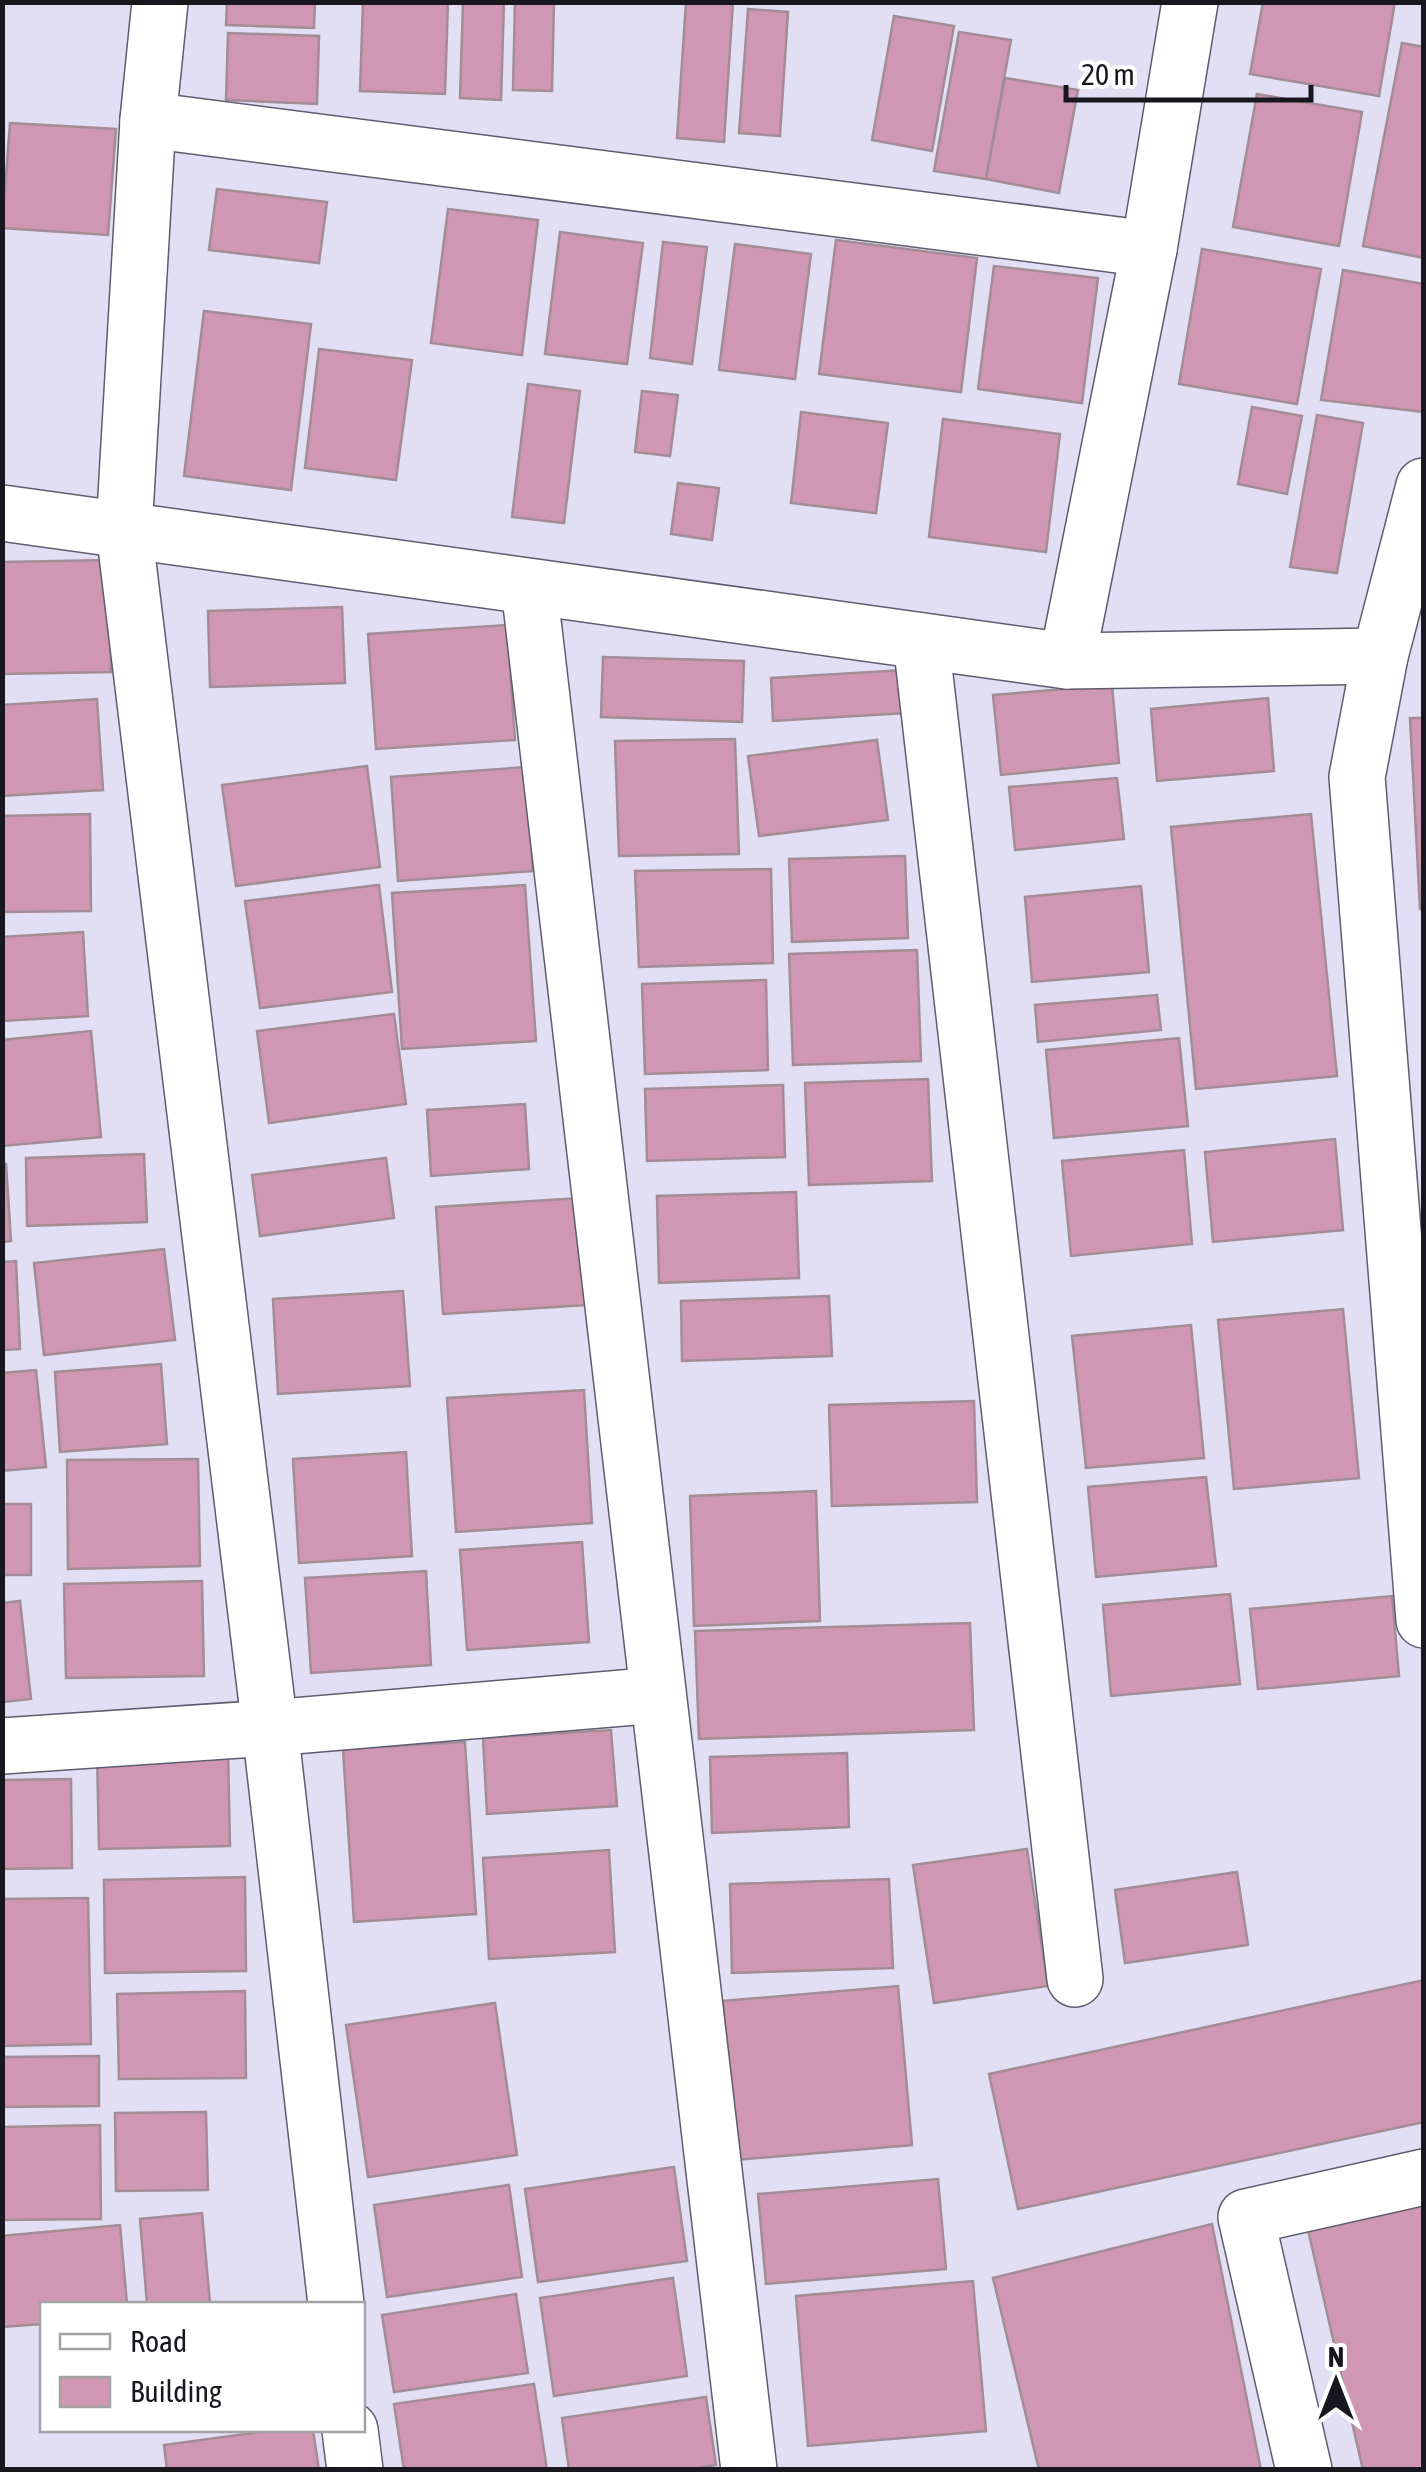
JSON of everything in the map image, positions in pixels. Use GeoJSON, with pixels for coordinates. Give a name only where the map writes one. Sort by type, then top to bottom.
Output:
{"type":"FeatureCollection","features":[{"type":"Feature","properties":{"kind":"street"},"geometry":{"type":"LineString","coordinates":[[160,2],[148,120],[124,530],[336,2302]]}},
{"type":"Feature","properties":{"kind":"street"},"geometry":{"type":"LineString","coordinates":[[1067,662],[1149,248],[1190,2]]}},
{"type":"Feature","properties":{"kind":"street"},"geometry":{"type":"LineString","coordinates":[[148,120],[1149,248]]}},
{"type":"Feature","properties":{"kind":"street"},"geometry":{"type":"LineString","coordinates":[[1424,486],[1380,656],[1356,776],[1424,1620]]}},
{"type":"Feature","properties":{"kind":"street"},"geometry":{"type":"LineString","coordinates":[[2,513],[1067,662],[1380,656]]}},
{"type":"Feature","properties":{"kind":"street"},"geometry":{"type":"LineString","coordinates":[[529,587],[748,2470]]}},
{"type":"Feature","properties":{"kind":"street"},"geometry":{"type":"LineString","coordinates":[[921,641],[1075,1979]]}},
{"type":"Feature","properties":{"kind":"street"},"geometry":{"type":"LineString","coordinates":[[2,1746],[270,1728],[658,1694]]}},
{"type":"Feature","properties":{"kind":"street"},"geometry":{"type":"LineString","coordinates":[[1304,2470],[1246,2217],[1424,2177]]}},
{"type":"Feature","properties":{"kind":"street"},"geometry":{"type":"LineString","coordinates":[[350,2432],[354,2470]]}},
{"type":"Feature","properties":{"kind":"building"},"geometry":{"type":"Polygon","coordinates":[[[227,2],[315,2],[314,28],[226,25],[227,2]]]}},
{"type":"Feature","properties":{"kind":"building"},"geometry":{"type":"Polygon","coordinates":[[[363,2],[448,2],[445,94],[360,91],[363,2]]]}},
{"type":"Feature","properties":{"kind":"building"},"geometry":{"type":"Polygon","coordinates":[[[463,2],[504,2],[501,100],[460,98],[463,2]]]}},
{"type":"Feature","properties":{"kind":"building"},"geometry":{"type":"Polygon","coordinates":[[[515,2],[554,2],[552,91],[513,90],[515,2]]]}},
{"type":"Feature","properties":{"kind":"building"},"geometry":{"type":"Polygon","coordinates":[[[686,2],[733,2],[724,142],[677,138],[686,2]]]}},
{"type":"Feature","properties":{"kind":"building"},"geometry":{"type":"Polygon","coordinates":[[[1263,2],[1395,2],[1379,96],[1250,74],[1263,2]]]}},
{"type":"Feature","properties":{"kind":"building"},"geometry":{"type":"Polygon","coordinates":[[[748,9],[788,12],[780,136],[739,133],[748,9]]]}},
{"type":"Feature","properties":{"kind":"building"},"geometry":{"type":"Polygon","coordinates":[[[894,16],[954,26],[932,151],[872,140],[894,16]]]}},
{"type":"Feature","properties":{"kind":"building"},"geometry":{"type":"Polygon","coordinates":[[[959,32],[1011,40],[986,179],[934,171],[959,32]]]}},
{"type":"Feature","properties":{"kind":"building"},"geometry":{"type":"Polygon","coordinates":[[[228,33],[319,36],[317,104],[226,100],[228,33]]]}},
{"type":"Feature","properties":{"kind":"building"},"geometry":{"type":"Polygon","coordinates":[[[1402,43],[1424,47],[1424,258],[1363,246],[1402,43]]]}},
{"type":"Feature","properties":{"kind":"building"},"geometry":{"type":"Polygon","coordinates":[[[1005,78],[1078,90],[1059,193],[986,179],[1005,78]]]}},
{"type":"Feature","properties":{"kind":"building"},"geometry":{"type":"Polygon","coordinates":[[[1257,94],[1362,112],[1339,246],[1233,227],[1257,94]]]}},
{"type":"Feature","properties":{"kind":"building"},"geometry":{"type":"Polygon","coordinates":[[[10,123],[116,129],[108,235],[2,228],[10,123]]]}},
{"type":"Feature","properties":{"kind":"building"},"geometry":{"type":"Polygon","coordinates":[[[217,189],[327,202],[319,263],[209,250],[217,189]]]}},
{"type":"Feature","properties":{"kind":"building"},"geometry":{"type":"Polygon","coordinates":[[[448,209],[538,220],[522,355],[431,343],[448,209]]]}},
{"type":"Feature","properties":{"kind":"building"},"geometry":{"type":"Polygon","coordinates":[[[560,232],[643,243],[627,364],[545,354],[560,232]]]}},
{"type":"Feature","properties":{"kind":"building"},"geometry":{"type":"Polygon","coordinates":[[[836,240],[977,258],[961,392],[819,374],[836,240]]]}},
{"type":"Feature","properties":{"kind":"building"},"geometry":{"type":"Polygon","coordinates":[[[663,242],[707,247],[692,364],[650,358],[663,242]]]}},
{"type":"Feature","properties":{"kind":"building"},"geometry":{"type":"Polygon","coordinates":[[[735,244],[811,254],[795,379],[719,370],[735,244]]]}},
{"type":"Feature","properties":{"kind":"building"},"geometry":{"type":"Polygon","coordinates":[[[1202,249],[1321,269],[1297,404],[1179,384],[1202,249]]]}},
{"type":"Feature","properties":{"kind":"building"},"geometry":{"type":"Polygon","coordinates":[[[994,266],[1098,278],[1082,403],[978,389],[994,266]]]}},
{"type":"Feature","properties":{"kind":"building"},"geometry":{"type":"Polygon","coordinates":[[[1343,270],[1424,284],[1424,412],[1321,400],[1343,270]]]}},
{"type":"Feature","properties":{"kind":"building"},"geometry":{"type":"Polygon","coordinates":[[[204,311],[311,324],[291,490],[184,476],[204,311]]]}},
{"type":"Feature","properties":{"kind":"building"},"geometry":{"type":"Polygon","coordinates":[[[319,349],[412,360],[396,480],[305,468],[319,349]]]}},
{"type":"Feature","properties":{"kind":"building"},"geometry":{"type":"Polygon","coordinates":[[[528,384],[580,391],[564,523],[512,517],[528,384]]]}},
{"type":"Feature","properties":{"kind":"building"},"geometry":{"type":"Polygon","coordinates":[[[642,391],[678,395],[670,456],[635,452],[642,391]]]}},
{"type":"Feature","properties":{"kind":"building"},"geometry":{"type":"Polygon","coordinates":[[[1252,407],[1302,416],[1287,494],[1238,484],[1252,407]]]}},
{"type":"Feature","properties":{"kind":"building"},"geometry":{"type":"Polygon","coordinates":[[[801,412],[888,423],[876,513],[791,503],[801,412]]]}},
{"type":"Feature","properties":{"kind":"building"},"geometry":{"type":"Polygon","coordinates":[[[1317,415],[1363,423],[1337,573],[1290,567],[1317,415]]]}},
{"type":"Feature","properties":{"kind":"building"},"geometry":{"type":"Polygon","coordinates":[[[943,419],[1060,434],[1046,552],[929,537],[943,419]]]}},
{"type":"Feature","properties":{"kind":"building"},"geometry":{"type":"Polygon","coordinates":[[[678,483],[719,488],[712,540],[671,534],[678,483]]]}},
{"type":"Feature","properties":{"kind":"building"},"geometry":{"type":"Polygon","coordinates":[[[109,560],[111,672],[2,674],[2,562],[109,560]]]}},
{"type":"Feature","properties":{"kind":"building"},"geometry":{"type":"Polygon","coordinates":[[[342,607],[345,683],[210,687],[208,611],[342,607]]]}},
{"type":"Feature","properties":{"kind":"building"},"geometry":{"type":"Polygon","coordinates":[[[507,625],[515,740],[376,749],[368,634],[507,625]]]}},
{"type":"Feature","properties":{"kind":"building"},"geometry":{"type":"Polygon","coordinates":[[[603,657],[744,661],[742,722],[601,717],[603,657]]]}},
{"type":"Feature","properties":{"kind":"building"},"geometry":{"type":"Polygon","coordinates":[[[904,670],[906,713],[773,721],[771,678],[904,670]]]}},
{"type":"Feature","properties":{"kind":"building"},"geometry":{"type":"Polygon","coordinates":[[[1112,685],[1119,763],[1001,775],[993,695],[1112,685]]]}},
{"type":"Feature","properties":{"kind":"building"},"geometry":{"type":"Polygon","coordinates":[[[1268,698],[1274,771],[1157,781],[1151,709],[1268,698]]]}},
{"type":"Feature","properties":{"kind":"building"},"geometry":{"type":"Polygon","coordinates":[[[97,699],[103,790],[2,796],[2,705],[97,699]]]}},
{"type":"Feature","properties":{"kind":"building"},"geometry":{"type":"Polygon","coordinates":[[[1410,718],[1424,718],[1424,909],[1420,909],[1410,718]]]}},
{"type":"Feature","properties":{"kind":"building"},"geometry":{"type":"Polygon","coordinates":[[[735,739],[739,854],[619,856],[615,741],[735,739]]]}},
{"type":"Feature","properties":{"kind":"building"},"geometry":{"type":"Polygon","coordinates":[[[877,740],[888,820],[759,836],[748,756],[877,740]]]}},
{"type":"Feature","properties":{"kind":"building"},"geometry":{"type":"Polygon","coordinates":[[[367,766],[380,867],[236,886],[222,785],[367,766]]]}},
{"type":"Feature","properties":{"kind":"building"},"geometry":{"type":"Polygon","coordinates":[[[526,767],[533,871],[398,881],[391,777],[526,767]]]}},
{"type":"Feature","properties":{"kind":"building"},"geometry":{"type":"Polygon","coordinates":[[[1117,778],[1124,839],[1015,850],[1009,787],[1117,778]]]}},
{"type":"Feature","properties":{"kind":"building"},"geometry":{"type":"Polygon","coordinates":[[[90,814],[91,911],[2,912],[2,816],[90,814]]]}},
{"type":"Feature","properties":{"kind":"building"},"geometry":{"type":"Polygon","coordinates":[[[1311,814],[1337,1076],[1196,1089],[1171,827],[1311,814]]]}},
{"type":"Feature","properties":{"kind":"building"},"geometry":{"type":"Polygon","coordinates":[[[905,856],[908,938],[792,942],[789,859],[905,856]]]}},
{"type":"Feature","properties":{"kind":"building"},"geometry":{"type":"Polygon","coordinates":[[[771,869],[773,963],[639,967],[635,871],[771,869]]]}},
{"type":"Feature","properties":{"kind":"building"},"geometry":{"type":"Polygon","coordinates":[[[379,885],[392,992],[260,1008],[245,901],[379,885]]]}},
{"type":"Feature","properties":{"kind":"building"},"geometry":{"type":"Polygon","coordinates":[[[525,885],[536,1041],[402,1049],[392,893],[525,885]]]}},
{"type":"Feature","properties":{"kind":"building"},"geometry":{"type":"Polygon","coordinates":[[[1141,886],[1149,972],[1032,982],[1025,897],[1141,886]]]}},
{"type":"Feature","properties":{"kind":"building"},"geometry":{"type":"Polygon","coordinates":[[[83,932],[88,1016],[2,1021],[2,937],[83,932]]]}},
{"type":"Feature","properties":{"kind":"building"},"geometry":{"type":"Polygon","coordinates":[[[917,950],[921,1061],[793,1065],[789,954],[917,950]]]}},
{"type":"Feature","properties":{"kind":"building"},"geometry":{"type":"Polygon","coordinates":[[[766,980],[768,1070],[645,1074],[642,984],[766,980]]]}},
{"type":"Feature","properties":{"kind":"building"},"geometry":{"type":"Polygon","coordinates":[[[1157,995],[1161,1030],[1038,1042],[1035,1005],[1157,995]]]}},
{"type":"Feature","properties":{"kind":"building"},"geometry":{"type":"Polygon","coordinates":[[[394,1014],[406,1104],[269,1123],[257,1031],[394,1014]]]}},
{"type":"Feature","properties":{"kind":"building"},"geometry":{"type":"Polygon","coordinates":[[[91,1031],[101,1137],[2,1146],[2,1040],[91,1031]]]}},
{"type":"Feature","properties":{"kind":"building"},"geometry":{"type":"Polygon","coordinates":[[[1179,1038],[1188,1126],[1054,1138],[1046,1050],[1179,1038]]]}},
{"type":"Feature","properties":{"kind":"building"},"geometry":{"type":"Polygon","coordinates":[[[928,1079],[932,1181],[809,1185],[805,1083],[928,1079]]]}},
{"type":"Feature","properties":{"kind":"building"},"geometry":{"type":"Polygon","coordinates":[[[783,1085],[785,1157],[647,1161],[645,1089],[783,1085]]]}},
{"type":"Feature","properties":{"kind":"building"},"geometry":{"type":"Polygon","coordinates":[[[525,1104],[529,1169],[431,1176],[427,1110],[525,1104]]]}},
{"type":"Feature","properties":{"kind":"building"},"geometry":{"type":"Polygon","coordinates":[[[1335,1139],[1343,1230],[1213,1242],[1205,1152],[1335,1139]]]}},
{"type":"Feature","properties":{"kind":"building"},"geometry":{"type":"Polygon","coordinates":[[[1184,1150],[1192,1244],[1071,1256],[1062,1161],[1184,1150]]]}},
{"type":"Feature","properties":{"kind":"building"},"geometry":{"type":"Polygon","coordinates":[[[144,1154],[147,1222],[27,1226],[26,1158],[144,1154]]]}},
{"type":"Feature","properties":{"kind":"building"},"geometry":{"type":"Polygon","coordinates":[[[386,1158],[394,1218],[260,1236],[252,1175],[386,1158]]]}},
{"type":"Feature","properties":{"kind":"building"},"geometry":{"type":"Polygon","coordinates":[[[2,1164],[6,1164],[11,1241],[2,1242],[2,1164]]]}},
{"type":"Feature","properties":{"kind":"building"},"geometry":{"type":"Polygon","coordinates":[[[796,1192],[799,1278],[659,1283],[657,1196],[796,1192]]]}},
{"type":"Feature","properties":{"kind":"building"},"geometry":{"type":"Polygon","coordinates":[[[580,1198],[586,1305],[443,1314],[436,1207],[580,1198]]]}},
{"type":"Feature","properties":{"kind":"building"},"geometry":{"type":"Polygon","coordinates":[[[164,1249],[175,1340],[44,1355],[34,1263],[164,1249]]]}},
{"type":"Feature","properties":{"kind":"building"},"geometry":{"type":"Polygon","coordinates":[[[16,1261],[20,1349],[2,1350],[2,1262],[16,1261]]]}},
{"type":"Feature","properties":{"kind":"building"},"geometry":{"type":"Polygon","coordinates":[[[403,1291],[410,1386],[278,1394],[273,1299],[403,1291]]]}},
{"type":"Feature","properties":{"kind":"building"},"geometry":{"type":"Polygon","coordinates":[[[829,1296],[832,1356],[682,1361],[681,1301],[829,1296]]]}},
{"type":"Feature","properties":{"kind":"building"},"geometry":{"type":"Polygon","coordinates":[[[1343,1309],[1359,1478],[1234,1489],[1218,1320],[1343,1309]]]}},
{"type":"Feature","properties":{"kind":"building"},"geometry":{"type":"Polygon","coordinates":[[[1191,1325],[1204,1458],[1086,1468],[1072,1336],[1191,1325]]]}},
{"type":"Feature","properties":{"kind":"building"},"geometry":{"type":"Polygon","coordinates":[[[161,1364],[167,1444],[60,1452],[55,1372],[161,1364]]]}},
{"type":"Feature","properties":{"kind":"building"},"geometry":{"type":"Polygon","coordinates":[[[36,1370],[46,1467],[2,1471],[2,1373],[36,1370]]]}},
{"type":"Feature","properties":{"kind":"building"},"geometry":{"type":"Polygon","coordinates":[[[584,1390],[592,1523],[456,1532],[447,1398],[584,1390]]]}},
{"type":"Feature","properties":{"kind":"building"},"geometry":{"type":"Polygon","coordinates":[[[974,1401],[977,1502],[832,1506],[829,1405],[974,1401]]]}},
{"type":"Feature","properties":{"kind":"building"},"geometry":{"type":"Polygon","coordinates":[[[406,1452],[412,1556],[299,1563],[293,1459],[406,1452]]]}},
{"type":"Feature","properties":{"kind":"building"},"geometry":{"type":"Polygon","coordinates":[[[198,1459],[200,1566],[68,1569],[67,1460],[198,1459]]]}},
{"type":"Feature","properties":{"kind":"building"},"geometry":{"type":"Polygon","coordinates":[[[1206,1477],[1216,1566],[1096,1577],[1088,1487],[1206,1477]]]}},
{"type":"Feature","properties":{"kind":"building"},"geometry":{"type":"Polygon","coordinates":[[[816,1491],[820,1621],[694,1626],[690,1496],[816,1491]]]}},
{"type":"Feature","properties":{"kind":"building"},"geometry":{"type":"Polygon","coordinates":[[[2,1504],[31,1504],[31,1575],[2,1575],[2,1504]]]}},
{"type":"Feature","properties":{"kind":"building"},"geometry":{"type":"Polygon","coordinates":[[[582,1542],[589,1642],[467,1650],[460,1550],[582,1542]]]}},
{"type":"Feature","properties":{"kind":"building"},"geometry":{"type":"Polygon","coordinates":[[[426,1571],[431,1665],[311,1673],[305,1578],[426,1571]]]}},
{"type":"Feature","properties":{"kind":"building"},"geometry":{"type":"Polygon","coordinates":[[[202,1581],[204,1676],[66,1678],[64,1584],[202,1581]]]}},
{"type":"Feature","properties":{"kind":"building"},"geometry":{"type":"Polygon","coordinates":[[[1230,1594],[1240,1684],[1111,1696],[1103,1605],[1230,1594]]]}},
{"type":"Feature","properties":{"kind":"building"},"geometry":{"type":"Polygon","coordinates":[[[1392,1596],[1399,1676],[1258,1689],[1250,1609],[1392,1596]]]}},
{"type":"Feature","properties":{"kind":"building"},"geometry":{"type":"Polygon","coordinates":[[[20,1601],[31,1699],[2,1702],[2,1603],[20,1601]]]}},
{"type":"Feature","properties":{"kind":"building"},"geometry":{"type":"Polygon","coordinates":[[[970,1623],[974,1730],[699,1739],[695,1631],[970,1623]]]}},
{"type":"Feature","properties":{"kind":"building"},"geometry":{"type":"Polygon","coordinates":[[[611,1730],[617,1806],[487,1814],[483,1738],[611,1730]]]}},
{"type":"Feature","properties":{"kind":"building"},"geometry":{"type":"Polygon","coordinates":[[[465,1742],[476,1914],[354,1922],[343,1749],[465,1742]]]}},
{"type":"Feature","properties":{"kind":"building"},"geometry":{"type":"Polygon","coordinates":[[[228,1749],[230,1846],[99,1849],[97,1751],[228,1749]]]}},
{"type":"Feature","properties":{"kind":"building"},"geometry":{"type":"Polygon","coordinates":[[[847,1753],[849,1827],[712,1833],[710,1757],[847,1753]]]}},
{"type":"Feature","properties":{"kind":"building"},"geometry":{"type":"Polygon","coordinates":[[[71,1779],[72,1868],[2,1869],[2,1780],[71,1779]]]}},
{"type":"Feature","properties":{"kind":"building"},"geometry":{"type":"Polygon","coordinates":[[[1027,1849],[1048,1986],[934,2003],[913,1865],[1027,1849]]]}},
{"type":"Feature","properties":{"kind":"building"},"geometry":{"type":"Polygon","coordinates":[[[609,1850],[615,1952],[489,1959],[483,1858],[609,1850]]]}},
{"type":"Feature","properties":{"kind":"building"},"geometry":{"type":"Polygon","coordinates":[[[1237,1872],[1248,1945],[1125,1963],[1115,1890],[1237,1872]]]}},
{"type":"Feature","properties":{"kind":"building"},"geometry":{"type":"Polygon","coordinates":[[[245,1877],[246,1971],[105,1973],[104,1880],[245,1877]]]}},
{"type":"Feature","properties":{"kind":"building"},"geometry":{"type":"Polygon","coordinates":[[[889,1879],[893,1968],[732,1973],[730,1884],[889,1879]]]}},
{"type":"Feature","properties":{"kind":"building"},"geometry":{"type":"Polygon","coordinates":[[[88,1898],[91,2044],[2,2046],[2,1899],[88,1898]]]}},
{"type":"Feature","properties":{"kind":"building"},"geometry":{"type":"Polygon","coordinates":[[[1424,1980],[1424,2122],[1018,2209],[989,2074],[1424,1980]]]}},
{"type":"Feature","properties":{"kind":"building"},"geometry":{"type":"Polygon","coordinates":[[[898,1986],[912,2145],[736,2160],[723,2001],[898,1986]]]}},
{"type":"Feature","properties":{"kind":"building"},"geometry":{"type":"Polygon","coordinates":[[[245,1991],[246,2078],[119,2079],[117,1994],[245,1991]]]}},
{"type":"Feature","properties":{"kind":"building"},"geometry":{"type":"Polygon","coordinates":[[[495,2003],[517,2155],[368,2177],[346,2025],[495,2003]]]}},
{"type":"Feature","properties":{"kind":"building"},"geometry":{"type":"Polygon","coordinates":[[[99,2056],[99,2106],[2,2107],[2,2057],[99,2056]]]}},
{"type":"Feature","properties":{"kind":"building"},"geometry":{"type":"Polygon","coordinates":[[[206,2112],[208,2190],[116,2191],[115,2113],[206,2112]]]}},
{"type":"Feature","properties":{"kind":"building"},"geometry":{"type":"Polygon","coordinates":[[[100,2125],[101,2219],[2,2220],[2,2127],[100,2125]]]}},
{"type":"Feature","properties":{"kind":"building"},"geometry":{"type":"Polygon","coordinates":[[[674,2167],[687,2261],[538,2282],[525,2189],[674,2167]]]}},
{"type":"Feature","properties":{"kind":"building"},"geometry":{"type":"Polygon","coordinates":[[[938,2179],[946,2269],[766,2284],[758,2194],[938,2179]]]}},
{"type":"Feature","properties":{"kind":"building"},"geometry":{"type":"Polygon","coordinates":[[[509,2185],[522,2277],[387,2297],[374,2205],[509,2185]]]}},
{"type":"Feature","properties":{"kind":"building"},"geometry":{"type":"Polygon","coordinates":[[[1424,2194],[1424,2470],[1363,2470],[1306,2221],[1424,2194]]]}},
{"type":"Feature","properties":{"kind":"building"},"geometry":{"type":"Polygon","coordinates":[[[202,2213],[210,2302],[147,2302],[140,2219],[202,2213]]]}},
{"type":"Feature","properties":{"kind":"building"},"geometry":{"type":"Polygon","coordinates":[[[1212,2224],[1261,2470],[1039,2470],[993,2278],[1212,2224]]]}},
{"type":"Feature","properties":{"kind":"building"},"geometry":{"type":"Polygon","coordinates":[[[120,2225],[127,2302],[40,2302],[40,2324],[2,2327],[2,2236],[120,2225]]]}},
{"type":"Feature","properties":{"kind":"building"},"geometry":{"type":"Polygon","coordinates":[[[673,2278],[687,2376],[554,2396],[540,2298],[673,2278]]]}},
{"type":"Feature","properties":{"kind":"building"},"geometry":{"type":"Polygon","coordinates":[[[973,2281],[986,2431],[808,2446],[796,2296],[973,2281]]]}},
{"type":"Feature","properties":{"kind":"building"},"geometry":{"type":"Polygon","coordinates":[[[516,2294],[528,2373],[394,2392],[382,2315],[516,2294]]]}},
{"type":"Feature","properties":{"kind":"building"},"geometry":{"type":"Polygon","coordinates":[[[534,2384],[547,2470],[404,2470],[394,2404],[534,2384]]]}},
{"type":"Feature","properties":{"kind":"building"},"geometry":{"type":"Polygon","coordinates":[[[706,2397],[716,2465],[684,2470],[569,2470],[562,2418],[706,2397]]]}},
{"type":"Feature","properties":{"kind":"building"},"geometry":{"type":"Polygon","coordinates":[[[260,2432],[313,2432],[319,2470],[167,2470],[164,2445],[260,2432]]]}}]}
